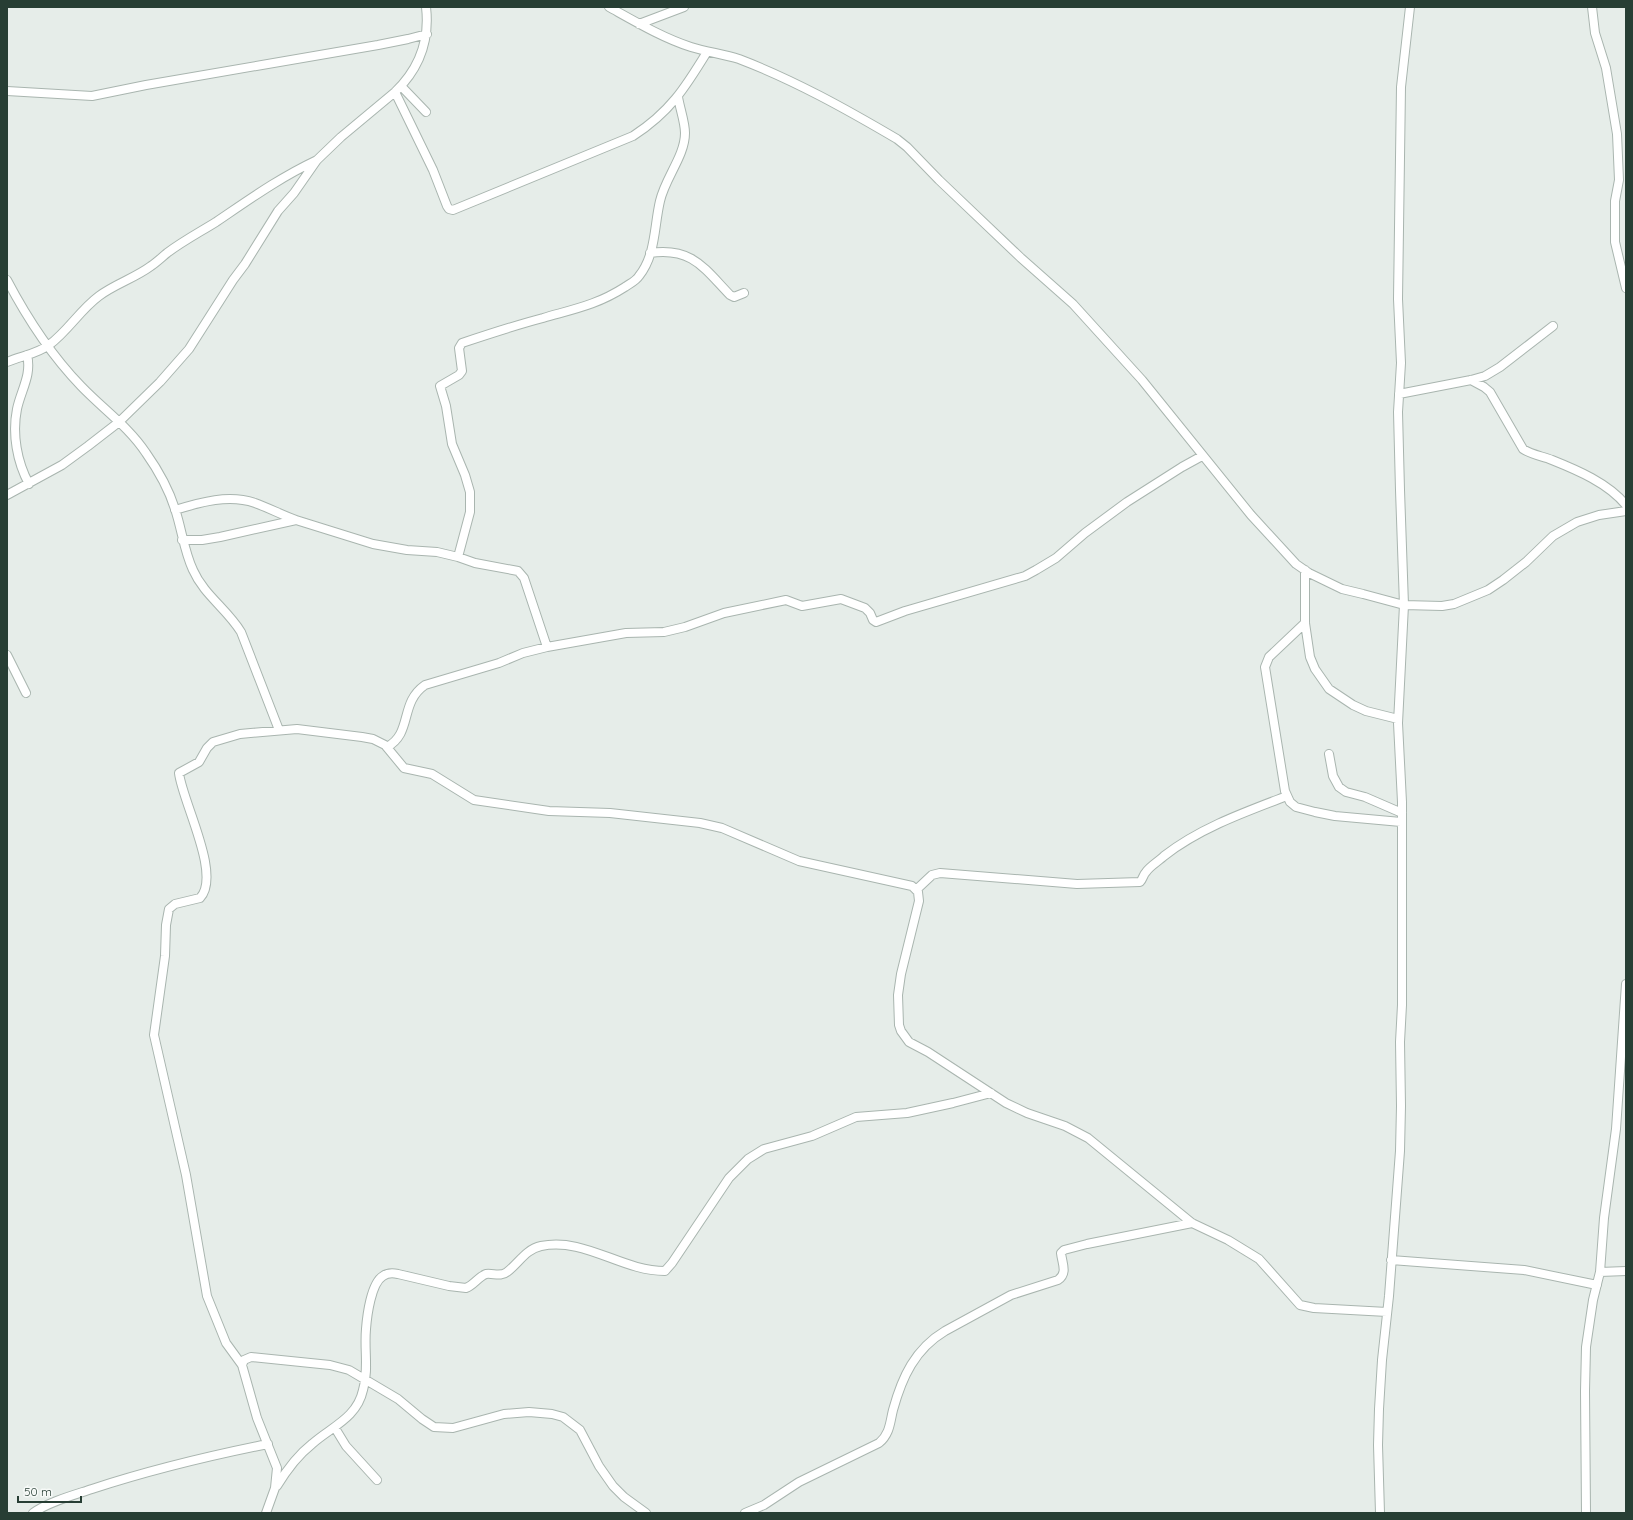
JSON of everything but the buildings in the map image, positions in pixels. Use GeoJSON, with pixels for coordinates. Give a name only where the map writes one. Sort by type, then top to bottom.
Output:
{"type":"FeatureCollection","features":[{"type":"Feature","properties":{"kind":"street"},"geometry":{"type":"LineString","coordinates":[[7,495],[62,465],[119,422],[160,382],[189,349],[278,211],[294,193],[317,160],[341,137],[401,86],[421,56],[427,34],[426,7]]}},
{"type":"Feature","properties":{"kind":"street"},"geometry":{"type":"LineString","coordinates":[[610,7],[639,24],[675,41],[707,52],[738,59],[809,90],[885,132],[907,147],[939,180],[1072,304],[1142,380],[1202,456],[1284,552],[1304,570],[1342,589],[1404,605],[1442,606],[1488,590],[1526,562],[1554,536],[1577,522],[1598,515],[1626,511]]}},
{"type":"Feature","properties":{"kind":"street"},"geometry":{"type":"LineString","coordinates":[[639,24],[684,7]]}},
{"type":"Feature","properties":{"kind":"street"},"geometry":{"type":"LineString","coordinates":[[1380,1513],[1378,1416],[1400,1150],[1402,1106],[1400,1042],[1402,1005],[1402,813],[1398,719],[1404,605],[1400,490],[1399,394],[1401,363],[1398,299],[1400,120],[1403,60],[1410,19],[1410,7]]}},
{"type":"Feature","properties":{"kind":"street"},"geometry":{"type":"LineString","coordinates":[[1592,7],[1595,33],[1606,68],[1617,134],[1619,180],[1615,201],[1615,242],[1625,277],[1626,288]]}},
{"type":"Feature","properties":{"kind":"street"},"geometry":{"type":"LineString","coordinates":[[7,92],[92,96],[146,84],[378,45],[427,34]]}},
{"type":"Feature","properties":{"kind":"street"},"geometry":{"type":"LineString","coordinates":[[394,92],[433,170],[447,206],[451,210],[633,136],[648,126],[678,97],[707,52]]}},
{"type":"Feature","properties":{"kind":"street"},"geometry":{"type":"LineString","coordinates":[[401,86],[426,112]]}},
{"type":"Feature","properties":{"kind":"street"},"geometry":{"type":"LineString","coordinates":[[458,557],[470,512],[470,492],[465,475],[452,444],[446,406],[440,386],[459,375],[462,371],[459,348],[460,345],[528,322],[587,306],[614,294],[639,277],[649,260],[664,186],[682,150],[684,142],[685,132],[678,97]]}},
{"type":"Feature","properties":{"kind":"street"},"geometry":{"type":"LineString","coordinates":[[7,362],[48,346],[64,332],[78,315],[99,296],[111,288],[132,279],[152,266],[167,253],[283,177],[317,160]]}},
{"type":"Feature","properties":{"kind":"street"},"geometry":{"type":"LineString","coordinates":[[650,253],[662,251],[680,253],[706,269],[730,296],[734,297],[744,293]]}},
{"type":"Feature","properties":{"kind":"street"},"geometry":{"type":"LineString","coordinates":[[7,280],[22,308],[62,365],[81,386],[129,430],[147,454],[165,484],[175,510],[186,555],[198,582],[241,632],[279,730]]}},
{"type":"Feature","properties":{"kind":"street"},"geometry":{"type":"LineString","coordinates":[[1399,394],[1471,380],[1491,373],[1553,326]]}},
{"type":"Feature","properties":{"kind":"street"},"geometry":{"type":"LineString","coordinates":[[27,355],[29,369],[17,409],[16,433],[19,462],[29,484]]}},
{"type":"Feature","properties":{"kind":"street"},"geometry":{"type":"LineString","coordinates":[[1471,380],[1490,392],[1523,449],[1530,453],[1560,463],[1598,482],[1626,504]]}},
{"type":"Feature","properties":{"kind":"street"},"geometry":{"type":"LineString","coordinates":[[387,747],[398,740],[401,735],[409,705],[416,692],[425,685],[499,663],[524,653],[547,647],[626,633],[664,632],[685,627],[724,613],[786,600],[790,600],[802,606],[841,599],[865,608],[876,622],[905,611],[1025,576],[1056,558],[1085,533],[1127,502],[1202,456]]}},
{"type":"Feature","properties":{"kind":"street"},"geometry":{"type":"LineString","coordinates":[[175,510],[198,502],[217,499],[254,503],[296,520],[373,544],[407,550],[437,552],[475,563],[521,573],[547,647]]}},
{"type":"Feature","properties":{"kind":"street"},"geometry":{"type":"LineString","coordinates":[[182,540],[202,540],[220,537],[296,520]]}},
{"type":"Feature","properties":{"kind":"street"},"geometry":{"type":"LineString","coordinates":[[1304,570],[1305,623],[1310,657],[1315,669],[1329,689],[1353,705],[1366,711],[1398,719]]}},
{"type":"Feature","properties":{"kind":"street"},"geometry":{"type":"LineString","coordinates":[[1305,623],[1269,657],[1265,667],[1278,753],[1287,796],[1290,802],[1296,807],[1315,812],[1335,816],[1401,822]]}},
{"type":"Feature","properties":{"kind":"street"},"geometry":{"type":"LineString","coordinates":[[7,655],[26,693]]}},
{"type":"Feature","properties":{"kind":"street"},"geometry":{"type":"LineString","coordinates":[[275,1488],[277,1468],[257,1418],[242,1365],[226,1343],[207,1296],[186,1175],[156,1047],[154,1029],[165,956],[166,925],[169,909],[175,904],[200,898],[205,891],[206,883],[203,852],[179,773],[199,762],[207,748],[213,742],[240,734],[279,730],[297,730],[362,737],[382,743],[404,768],[432,774],[474,800],[549,811],[610,813],[700,823],[728,830],[799,861],[912,886],[919,896],[919,901],[901,974],[898,995],[898,1019],[901,1031],[909,1042],[928,1052],[1006,1103],[1027,1113],[1065,1126],[1088,1138],[1192,1223],[1228,1240],[1259,1259],[1300,1305],[1314,1308],[1387,1312]]}},
{"type":"Feature","properties":{"kind":"street"},"geometry":{"type":"LineString","coordinates":[[1329,754],[1333,776],[1339,788],[1346,792],[1365,797],[1402,813]]}},
{"type":"Feature","properties":{"kind":"street"},"geometry":{"type":"LineString","coordinates":[[916,890],[932,875],[940,873],[1064,883],[1140,882],[1147,870],[1175,848],[1200,832],[1237,815],[1287,796]]}},
{"type":"Feature","properties":{"kind":"street"},"geometry":{"type":"LineString","coordinates":[[1586,1513],[1586,1347],[1593,1300],[1600,1272],[1604,1218],[1618,1107],[1622,1021],[1626,984]]}},
{"type":"Feature","properties":{"kind":"street"},"geometry":{"type":"LineString","coordinates":[[266,1513],[275,1488],[284,1474],[312,1444],[335,1428],[354,1410],[362,1395],[366,1379],[366,1330],[373,1291],[377,1282],[383,1275],[398,1274],[449,1286],[466,1288],[486,1275],[507,1272],[535,1248],[563,1244],[597,1252],[629,1265],[665,1271],[672,1263],[729,1178],[739,1166],[756,1153],[778,1144],[812,1136],[859,1116],[907,1113],[991,1093]]}},
{"type":"Feature","properties":{"kind":"street"},"geometry":{"type":"LineString","coordinates":[[744,1513],[764,1505],[798,1482],[879,1443],[887,1433],[903,1378],[911,1363],[923,1348],[944,1331],[1011,1295],[1058,1280],[1064,1271],[1061,1253],[1064,1250],[1192,1223]]}},
{"type":"Feature","properties":{"kind":"street"},"geometry":{"type":"LineString","coordinates":[[1391,1260],[1524,1270],[1597,1286]]}},
{"type":"Feature","properties":{"kind":"street"},"geometry":{"type":"LineString","coordinates":[[1600,1272],[1626,1271]]}},
{"type":"Feature","properties":{"kind":"street"},"geometry":{"type":"LineString","coordinates":[[242,1365],[244,1360],[252,1357],[330,1365],[349,1370],[398,1399],[434,1427],[453,1428],[504,1414],[529,1412],[552,1414],[563,1417],[580,1430],[599,1466],[613,1486],[624,1497],[646,1513]]}},
{"type":"Feature","properties":{"kind":"street"},"geometry":{"type":"LineString","coordinates":[[335,1428],[346,1446],[377,1480]]}},
{"type":"Feature","properties":{"kind":"street"},"geometry":{"type":"LineString","coordinates":[[33,1513],[80,1493],[109,1483],[212,1455],[268,1444]]}}]}
